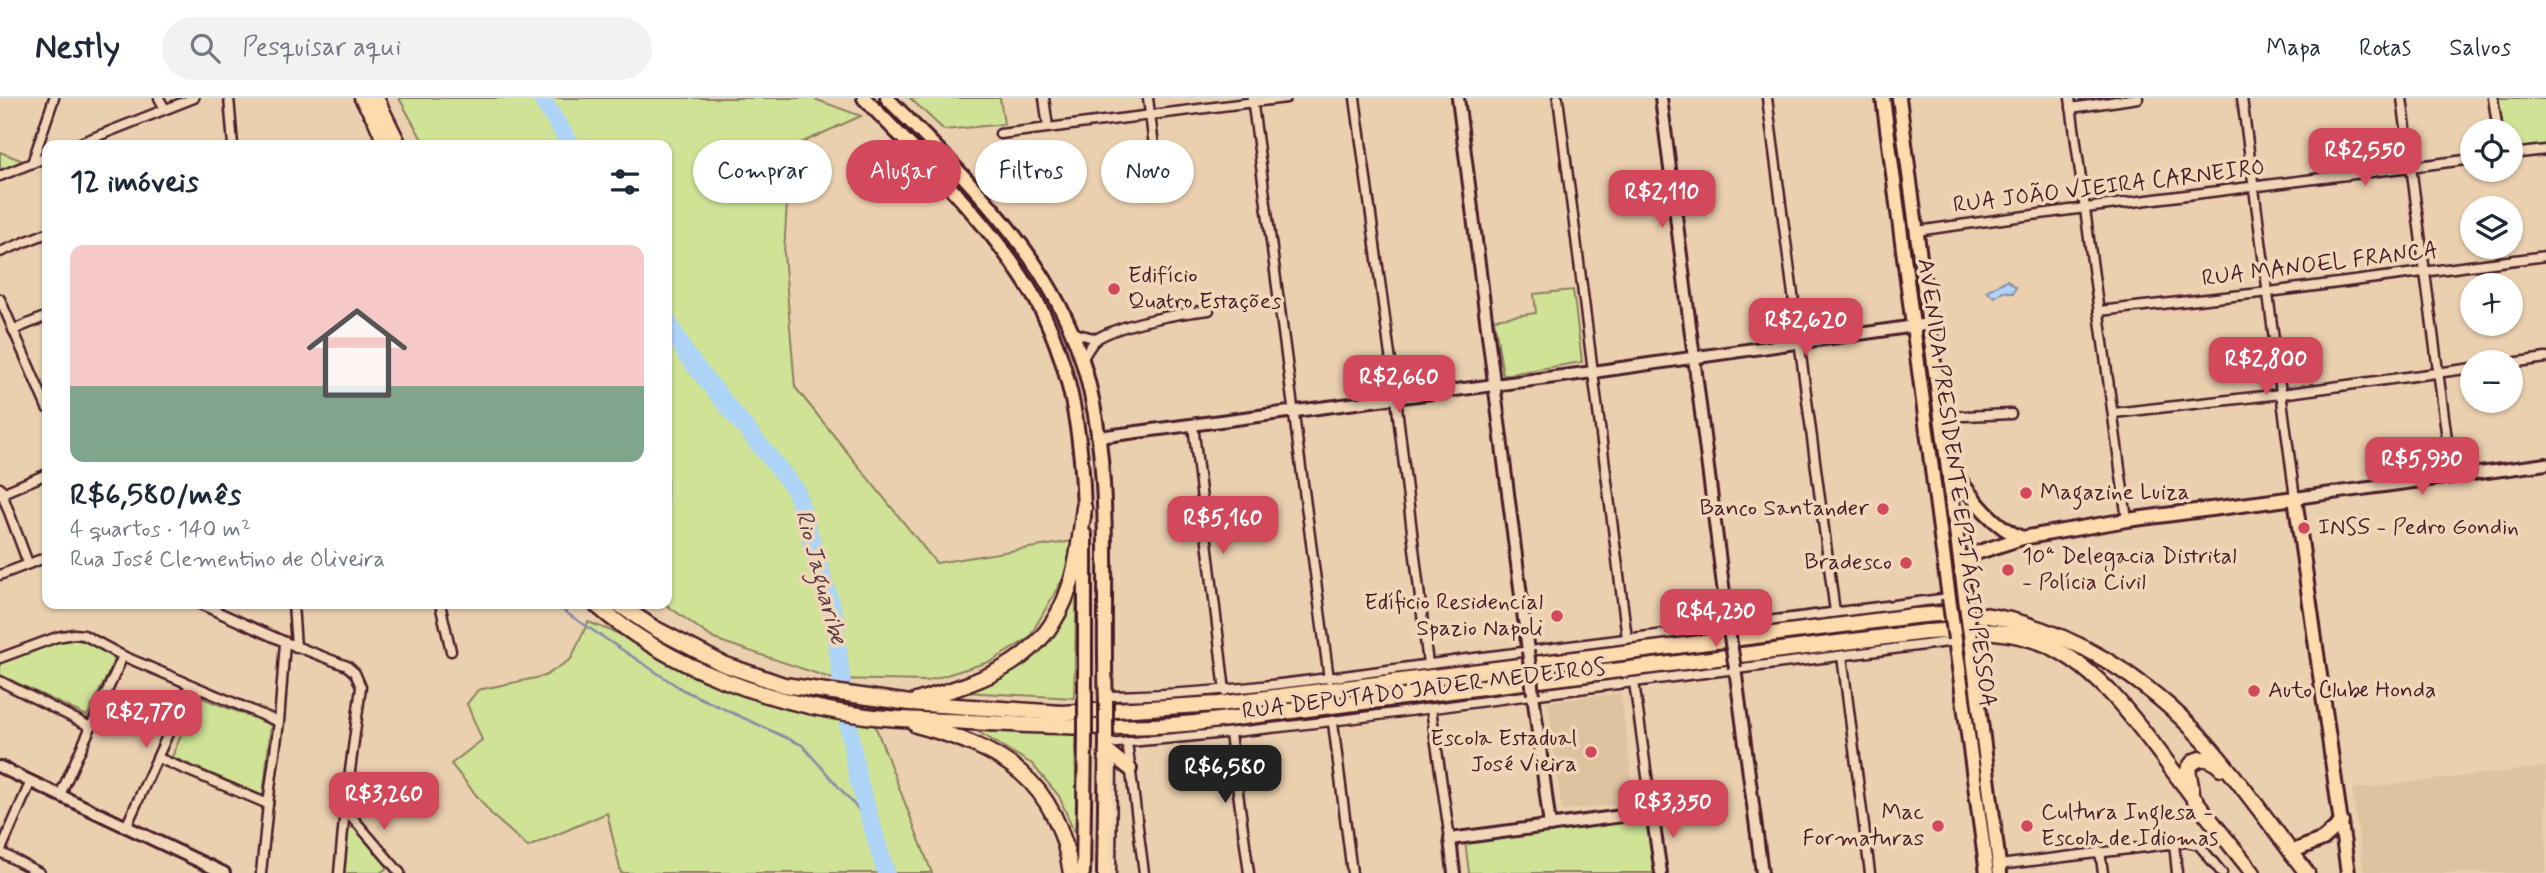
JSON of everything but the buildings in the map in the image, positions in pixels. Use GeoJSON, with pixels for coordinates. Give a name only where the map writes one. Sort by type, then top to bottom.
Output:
{"type":"FeatureCollection","features":[{"type":"Feature","properties":{"kind":"highway"},"geometry":{"type":"LineString","coordinates":[[362,98],[384,140]]}},
{"type":"Feature","properties":{"kind":"highway"},"geometry":{"type":"LineString","coordinates":[[376,98],[397,140]]}},
{"type":"Feature","properties":{"kind":"highway"},"geometry":{"type":"LineString","coordinates":[[911,703],[994,674],[1027,654],[1039,643],[1053,623],[1069,589],[1084,508]]}},
{"type":"Feature","properties":{"kind":"highway"},"geometry":{"type":"LineString","coordinates":[[601,609],[634,635],[690,666],[752,691],[814,707],[888,718],[1075,727],[1148,727],[1926,632],[1991,630],[2039,642],[2066,655],[2085,669],[2138,726],[2253,873]]}},
{"type":"Feature","properties":{"kind":"highway"},"geometry":{"type":"LineString","coordinates":[[626,609],[654,628],[723,664],[785,685],[911,703],[1062,713],[1219,704],[1914,616],[1966,614],[2011,620],[2047,631],[2084,648],[2123,672],[2185,721],[2208,745],[2307,873]]}},
{"type":"Feature","properties":{"kind":"highway"},"geometry":{"type":"LineString","coordinates":[[888,718],[971,741],[1014,766],[1042,794],[1058,821],[1071,873]]}},
{"type":"Feature","properties":{"kind":"highway"},"geometry":{"type":"LineString","coordinates":[[2199,806],[2188,776],[2190,765],[2197,760],[2205,758],[2216,763],[2240,786]]}},
{"type":"Feature","properties":{"kind":"main road"},"geometry":{"type":"LineString","coordinates":[[864,98],[993,236],[1037,302],[1059,354],[1072,401],[1083,480],[1083,873]]}},
{"type":"Feature","properties":{"kind":"main road"},"geometry":{"type":"LineString","coordinates":[[887,98],[1007,226],[1056,300],[1082,360],[1098,438],[1104,532],[1107,747],[1104,873]]}},
{"type":"Feature","properties":{"kind":"main road","name":"AVENIDA PRESIDENTE EPITÁCIO PESSOA"},"geometry":{"type":"LineString","coordinates":[[1883,98],[1987,873]]}},
{"type":"Feature","properties":{"kind":"main road","name":"AVENIDA PRESIDENTE EPITÁCIO PESSOA"},"geometry":{"type":"LineString","coordinates":[[1899,98],[2000,869]]}},
{"type":"Feature","properties":{"kind":"main road"},"geometry":{"type":"LineString","coordinates":[[1948,464],[1992,518],[2004,529],[2022,538]]}},
{"type":"Feature","properties":{"kind":"main road"},"geometry":{"type":"LineString","coordinates":[[1961,572],[1966,562],[1976,553],[2022,538],[2127,520],[2295,498],[2348,873]]}},
{"type":"Feature","properties":{"kind":"main road"},"geometry":{"type":"LineString","coordinates":[[1107,747],[1130,769]]}},
{"type":"Feature","properties":{"kind":"main road"},"geometry":{"type":"LineString","coordinates":[[2291,852],[2323,839],[2342,822]]}},
{"type":"Feature","properties":{"kind":"street"},"geometry":{"type":"LineString","coordinates":[[32,163],[54,98]]}},
{"type":"Feature","properties":{"kind":"street"},"geometry":{"type":"LineString","coordinates":[[159,98],[165,109]]}},
{"type":"Feature","properties":{"kind":"street"},"geometry":{"type":"LineString","coordinates":[[88,140],[194,98]]}},
{"type":"Feature","properties":{"kind":"street"},"geometry":{"type":"LineString","coordinates":[[229,98],[233,140]]}},
{"type":"Feature","properties":{"kind":"street"},"geometry":{"type":"LineString","coordinates":[[1044,98],[1048,127]]}},
{"type":"Feature","properties":{"kind":"street"},"geometry":{"type":"LineString","coordinates":[[1149,98],[1154,140]]}},
{"type":"Feature","properties":{"kind":"street"},"geometry":{"type":"LineString","coordinates":[[1000,135],[1252,100],[1286,98]]}},
{"type":"Feature","properties":{"kind":"street"},"geometry":{"type":"LineString","coordinates":[[1355,98],[1396,399],[1428,664]]}},
{"type":"Feature","properties":{"kind":"street"},"geometry":{"type":"LineString","coordinates":[[1458,98],[1550,826]]}},
{"type":"Feature","properties":{"kind":"street"},"geometry":{"type":"LineString","coordinates":[[1558,98],[1627,638]]}},
{"type":"Feature","properties":{"kind":"street"},"geometry":{"type":"LineString","coordinates":[[1661,98],[1762,873]]}},
{"type":"Feature","properties":{"kind":"street"},"geometry":{"type":"LineString","coordinates":[[1767,98],[1835,612]]}},
{"type":"Feature","properties":{"kind":"street"},"geometry":{"type":"LineString","coordinates":[[2127,520],[2071,103],[2138,98]]}},
{"type":"Feature","properties":{"kind":"street"},"geometry":{"type":"LineString","coordinates":[[2242,98],[2295,498],[2546,464]]}},
{"type":"Feature","properties":{"kind":"street"},"geometry":{"type":"LineString","coordinates":[[2402,98],[2452,477]]}},
{"type":"Feature","properties":{"kind":"street"},"geometry":{"type":"LineString","coordinates":[[2493,98],[2496,119]]}},
{"type":"Feature","properties":{"kind":"street"},"geometry":{"type":"LineString","coordinates":[[1252,100],[1329,678]]}},
{"type":"Feature","properties":{"kind":"street"},"geometry":{"type":"LineString","coordinates":[[2523,153],[2546,150]]}},
{"type":"Feature","properties":{"kind":"street"},"geometry":{"type":"LineString","coordinates":[[0,176],[42,159]]}},
{"type":"Feature","properties":{"kind":"street","name":"RUA JOÃO VIEIRA CARNEIRO"},"geometry":{"type":"LineString","coordinates":[[1917,231],[2085,206],[2253,188],[2460,161]]}},
{"type":"Feature","properties":{"kind":"street"},"geometry":{"type":"LineString","coordinates":[[0,251],[42,235]]}},
{"type":"Feature","properties":{"kind":"street","name":"RUA MANOEL FRANCA"},"geometry":{"type":"LineString","coordinates":[[2099,311],[2546,256]]}},
{"type":"Feature","properties":{"kind":"street"},"geometry":{"type":"LineString","coordinates":[[0,299],[42,397]]}},
{"type":"Feature","properties":{"kind":"street"},"geometry":{"type":"LineString","coordinates":[[1082,360],[1097,339],[1137,324],[1186,312],[1209,310]]}},
{"type":"Feature","properties":{"kind":"street"},"geometry":{"type":"LineString","coordinates":[[13,330],[42,318]]}},
{"type":"Feature","properties":{"kind":"street"},"geometry":{"type":"LineString","coordinates":[[1098,438],[1494,386],[1929,324]]}},
{"type":"Feature","properties":{"kind":"street"},"geometry":{"type":"LineString","coordinates":[[1071,332],[1097,339]]}},
{"type":"Feature","properties":{"kind":"street"},"geometry":{"type":"LineString","coordinates":[[2523,361],[2546,358]]}},
{"type":"Feature","properties":{"kind":"street"},"geometry":{"type":"LineString","coordinates":[[2114,413],[2460,370]]}},
{"type":"Feature","properties":{"kind":"street"},"geometry":{"type":"LineString","coordinates":[[1941,417],[2011,414]]}},
{"type":"Feature","properties":{"kind":"street"},"geometry":{"type":"LineString","coordinates":[[1193,425],[1225,691]]}},
{"type":"Feature","properties":{"kind":"street"},"geometry":{"type":"LineString","coordinates":[[28,563],[1,492],[42,476]]}},
{"type":"Feature","properties":{"kind":"street"},"geometry":{"type":"LineString","coordinates":[[0,575],[42,559]]}},
{"type":"Feature","properties":{"kind":"street","name":"RUA DEPUTADO JADER MEDEIROS"},"geometry":{"type":"LineString","coordinates":[[1106,699],[1225,691],[1950,598]]}},
{"type":"Feature","properties":{"kind":"street"},"geometry":{"type":"LineString","coordinates":[[211,609],[336,661],[355,673],[361,687],[339,873]]}},
{"type":"Feature","properties":{"kind":"street"},"geometry":{"type":"LineString","coordinates":[[293,609],[296,646]]}},
{"type":"Feature","properties":{"kind":"street"},"geometry":{"type":"LineString","coordinates":[[441,609],[451,651]]}},
{"type":"Feature","properties":{"kind":"street"},"geometry":{"type":"LineString","coordinates":[[0,658],[44,640],[74,634],[96,640],[123,656],[279,722]]}},
{"type":"Feature","properties":{"kind":"street","name":"RUA DEPUTADO JADER MEDEIROS"},"geometry":{"type":"LineString","coordinates":[[1107,747],[1127,742],[1332,723],[1534,694],[1956,640]]}},
{"type":"Feature","properties":{"kind":"street"},"geometry":{"type":"LineString","coordinates":[[261,873],[279,722],[285,642]]}},
{"type":"Feature","properties":{"kind":"street"},"geometry":{"type":"LineString","coordinates":[[60,795],[123,656]]}},
{"type":"Feature","properties":{"kind":"street"},"geometry":{"type":"LineString","coordinates":[[1842,656],[1870,873]]}},
{"type":"Feature","properties":{"kind":"street"},"geometry":{"type":"LineString","coordinates":[[0,681],[89,726]]}},
{"type":"Feature","properties":{"kind":"street"},"geometry":{"type":"LineString","coordinates":[[1634,682],[1661,873]]}},
{"type":"Feature","properties":{"kind":"street"},"geometry":{"type":"LineString","coordinates":[[126,827],[190,685]]}},
{"type":"Feature","properties":{"kind":"street"},"geometry":{"type":"LineString","coordinates":[[1431,709],[1454,873]]}},
{"type":"Feature","properties":{"kind":"street"},"geometry":{"type":"LineString","coordinates":[[1332,723],[1352,873]]}},
{"type":"Feature","properties":{"kind":"street"},"geometry":{"type":"LineString","coordinates":[[1230,734],[1249,873]]}},
{"type":"Feature","properties":{"kind":"street"},"geometry":{"type":"LineString","coordinates":[[1127,742],[1144,873]]}},
{"type":"Feature","properties":{"kind":"street"},"geometry":{"type":"LineString","coordinates":[[1107,747],[1111,873]]}},
{"type":"Feature","properties":{"kind":"street"},"geometry":{"type":"LineString","coordinates":[[158,758],[268,804]]}},
{"type":"Feature","properties":{"kind":"street"},"geometry":{"type":"LineString","coordinates":[[0,767],[224,873]]}},
{"type":"Feature","properties":{"kind":"street"},"geometry":{"type":"LineString","coordinates":[[31,781],[0,852],[40,873]]}},
{"type":"Feature","properties":{"kind":"street"},"geometry":{"type":"LineString","coordinates":[[345,809],[396,872]]}},
{"type":"Feature","properties":{"kind":"street"},"geometry":{"type":"LineString","coordinates":[[1450,839],[1653,812]]}},
{"type":"Feature","properties":{"kind":"street"},"geometry":{"type":"LineString","coordinates":[[2000,869],[2100,851],[2186,842],[2199,845],[2222,873]]}},
{"type":"Feature","properties":{"kind":"street"},"geometry":{"type":"LineString","coordinates":[[2174,843],[2178,873]]}},
{"type":"Feature","properties":{"kind":"street"},"geometry":{"type":"LineString","coordinates":[[2100,851],[2103,873]]}},
{"type":"Feature","properties":{"kind":"shaded area","name":"Escola Estadual José Vieira"},"geometry":{"type":"Polygon","coordinates":[[[1621,693],[1634,802],[1562,811],[1548,702],[1621,693]]]}},
{"type":"Feature","properties":{"kind":"shaded area"},"geometry":{"type":"Polygon","coordinates":[[[2546,767],[2546,873],[2364,873],[2352,789],[2546,767]]]}},
{"type":"Feature","properties":{"kind":"green space"},"geometry":{"type":"Polygon","coordinates":[[[399,98],[812,98],[861,116],[808,140],[693,140],[693,203],[787,203],[784,254],[795,387],[936,563],[1073,541],[1065,575],[1029,638],[992,661],[927,681],[833,679],[714,639],[672,609],[672,140],[422,140],[399,98]]]}},
{"type":"Feature","properties":{"kind":"green space"},"geometry":{"type":"Polygon","coordinates":[[[910,98],[1000,98],[1004,124],[944,130],[910,98]]]}},
{"type":"Feature","properties":{"kind":"green space"},"geometry":{"type":"Polygon","coordinates":[[[2497,98],[2546,98],[2546,145],[2523,148],[2523,119],[2500,119],[2497,98]]]}},
{"type":"Feature","properties":{"kind":"green space"},"geometry":{"type":"Polygon","coordinates":[[[0,152],[23,161],[0,170],[0,152]]]}},
{"type":"Feature","properties":{"kind":"green space"},"geometry":{"type":"Polygon","coordinates":[[[1573,290],[1582,362],[1503,375],[1494,319],[1536,313],[1534,294],[1573,290]]]}},
{"type":"Feature","properties":{"kind":"green space"},"geometry":{"type":"Polygon","coordinates":[[[1077,574],[1074,698],[964,692],[1013,671],[1038,653],[1056,626],[1077,574]]]}},
{"type":"Feature","properties":{"kind":"green space"},"geometry":{"type":"Polygon","coordinates":[[[588,622],[622,635],[745,693],[871,715],[932,873],[621,873],[607,813],[528,847],[493,816],[451,764],[482,740],[467,704],[478,690],[545,676],[571,659],[588,622]]]}},
{"type":"Feature","properties":{"kind":"green space"},"geometry":{"type":"Polygon","coordinates":[[[72,639],[89,642],[116,658],[87,716],[0,675],[0,663],[56,642],[72,639]]]}},
{"type":"Feature","properties":{"kind":"green space"},"geometry":{"type":"Polygon","coordinates":[[[197,696],[271,725],[263,796],[172,757],[197,696]]]}},
{"type":"Feature","properties":{"kind":"green space"},"geometry":{"type":"Polygon","coordinates":[[[972,728],[1075,729],[1077,839],[1059,796],[1032,764],[972,728]]]}},
{"type":"Feature","properties":{"kind":"green space"},"geometry":{"type":"Polygon","coordinates":[[[1651,817],[1658,873],[1469,873],[1465,840],[1651,817]]]}},
{"type":"Feature","properties":{"kind":"green space"},"geometry":{"type":"Polygon","coordinates":[[[349,827],[355,828],[388,867],[380,873],[344,873],[349,827]]]}},
{"type":"Feature","properties":{"kind":"water"},"geometry":{"type":"Polygon","coordinates":[[[2007,280],[2016,287],[2013,293],[2003,291],[1995,297],[1986,291],[2007,280]]]}},
{"type":"Feature","properties":{"kind":"waterway","name":"Rio Jaguaribe"},"geometry":{"type":"LineString","coordinates":[[541,98],[568,140]]}},
{"type":"Feature","properties":{"kind":"waterway","name":"Rio Jaguaribe"},"geometry":{"type":"LineString","coordinates":[[672,329],[687,356],[796,490],[834,615],[843,694],[858,779],[886,873]]}},
{"type":"Feature","properties":{"kind":"waterway"},"geometry":{"type":"LineString","coordinates":[[562,609],[683,690],[802,745],[871,824]]}},
{"type":"Feature","properties":{"kind":"place","name":"Edifício Quatro Estações"},"geometry":{"type":"Point","coordinates":[1114,289]}},
{"type":"Feature","properties":{"kind":"place","name":"Magazine Luiza"},"geometry":{"type":"Point","coordinates":[2026,493]}},
{"type":"Feature","properties":{"kind":"place","name":"Banco Santander"},"geometry":{"type":"Point","coordinates":[1883,509]}},
{"type":"Feature","properties":{"kind":"place","name":"INSS - Pedro Gondin"},"geometry":{"type":"Point","coordinates":[2304,528]}},
{"type":"Feature","properties":{"kind":"place","name":"Bradesco"},"geometry":{"type":"Point","coordinates":[1906,563]}},
{"type":"Feature","properties":{"kind":"place","name":"10ª Delegacia Distrital - Polícia Civil"},"geometry":{"type":"Point","coordinates":[2008,570]}},
{"type":"Feature","properties":{"kind":"place","name":"Edíficio Residencial Spazio Napoli"},"geometry":{"type":"Point","coordinates":[1557,616]}},
{"type":"Feature","properties":{"kind":"place","name":"Auto Clube Honda"},"geometry":{"type":"Point","coordinates":[2254,691]}},
{"type":"Feature","properties":{"kind":"place","name":"Escola Estadual José Vieira"},"geometry":{"type":"Point","coordinates":[1591,752]}},
{"type":"Feature","properties":{"kind":"place","name":"Mac Formaturas"},"geometry":{"type":"Point","coordinates":[1938,826]}},
{"type":"Feature","properties":{"kind":"place","name":"Cultura Inglesa - Escola de Idiomas"},"geometry":{"type":"Point","coordinates":[2027,826]}}]}
